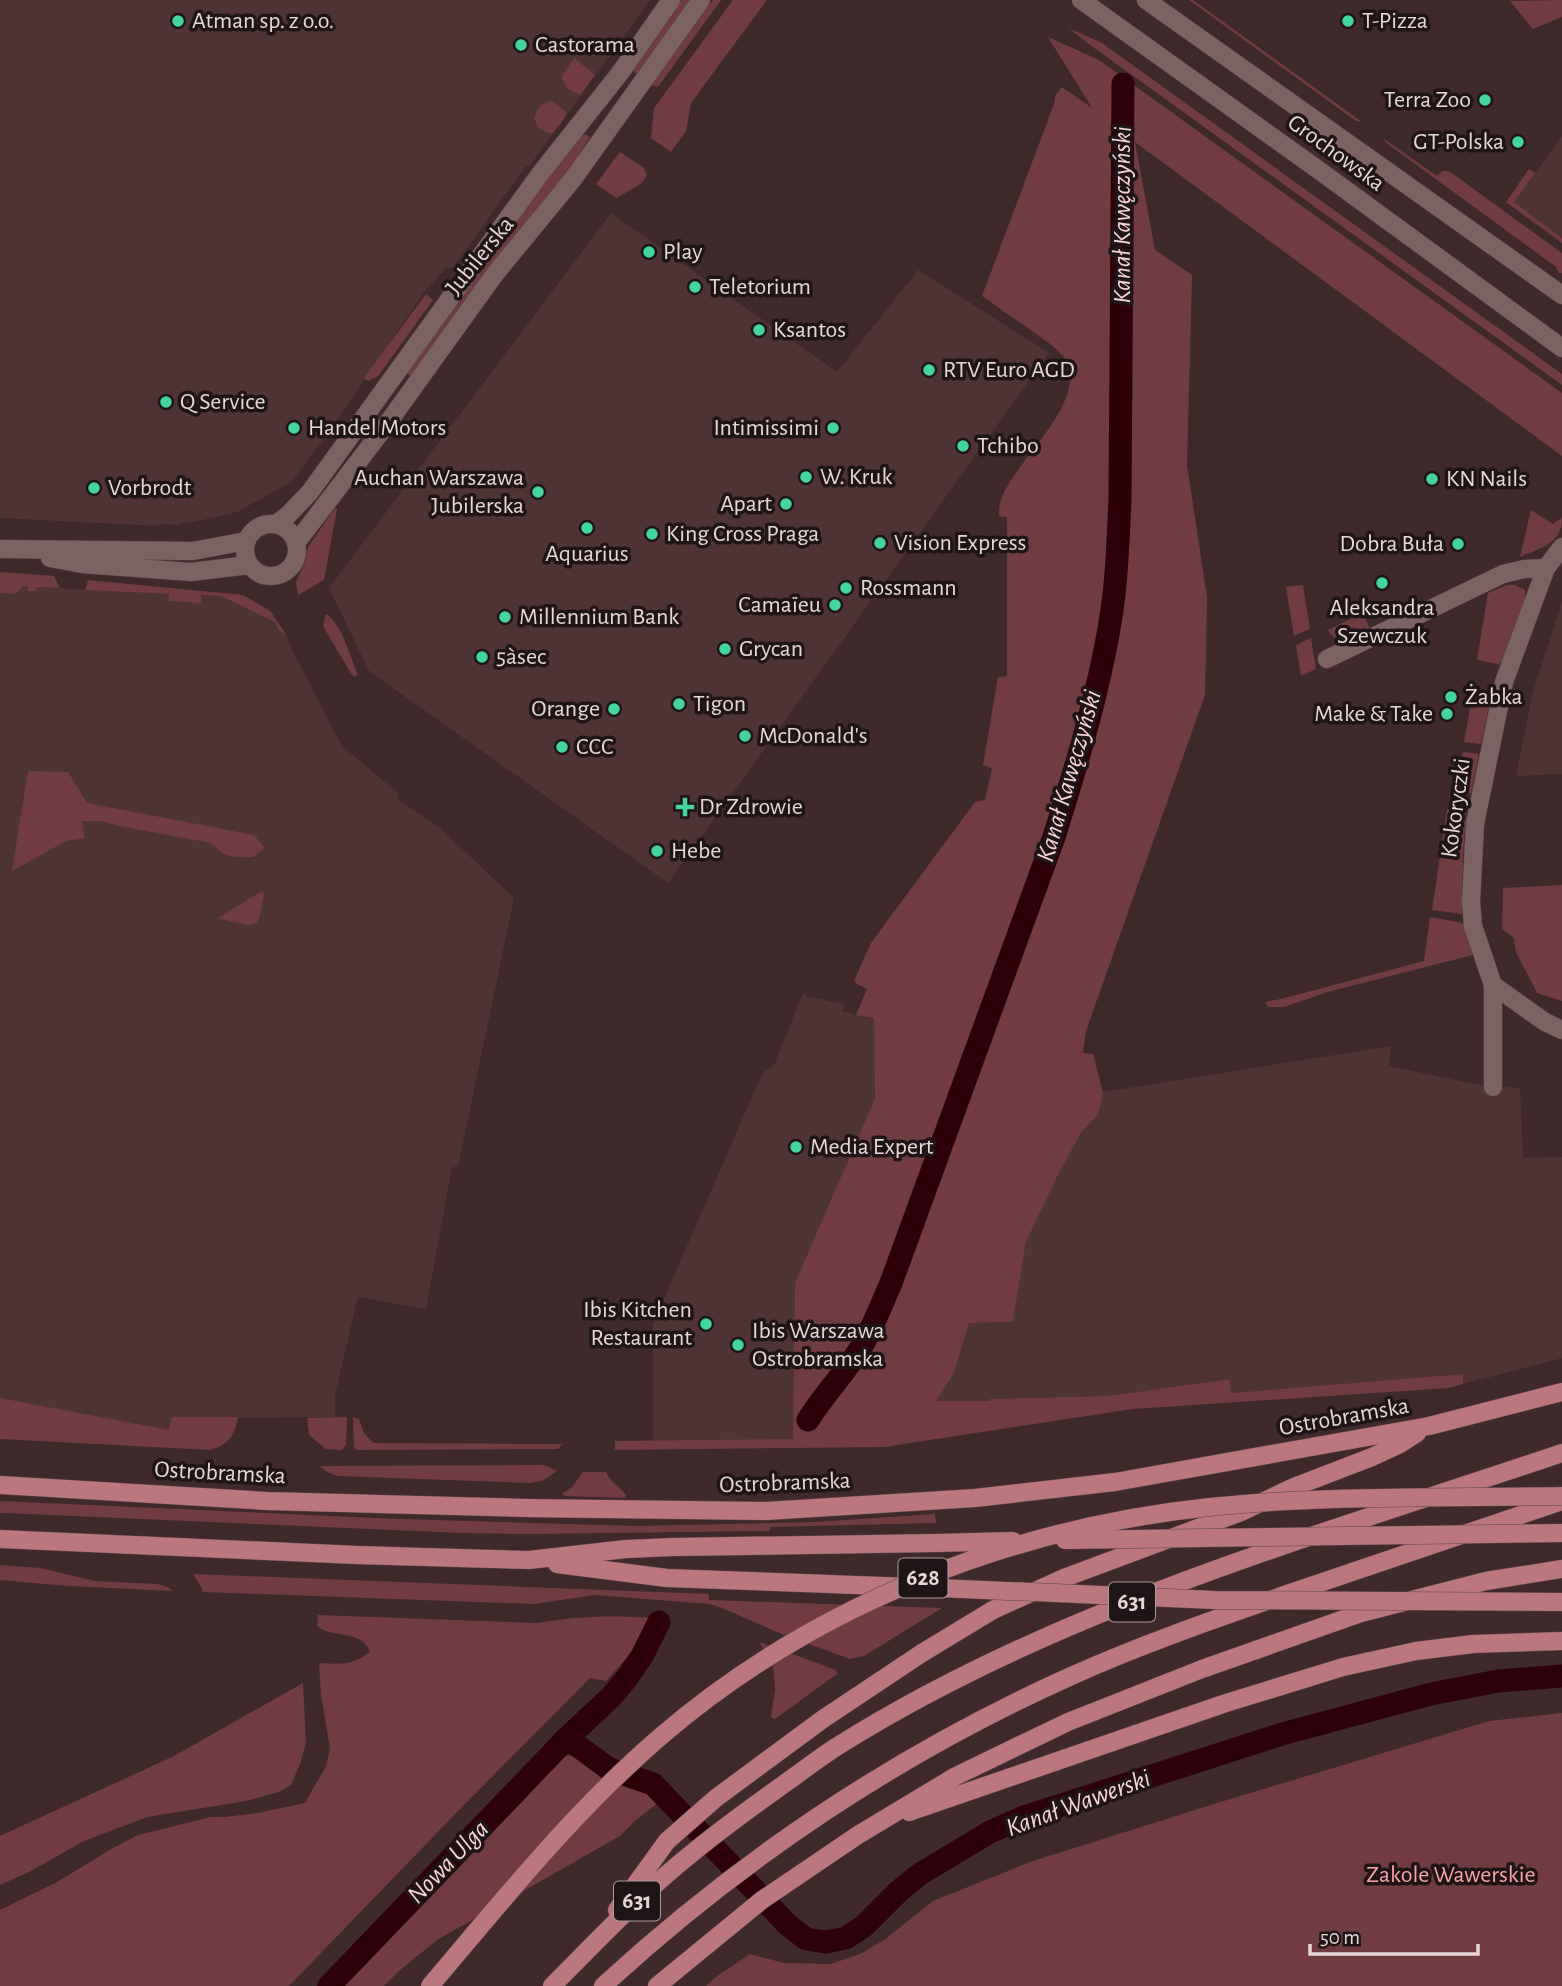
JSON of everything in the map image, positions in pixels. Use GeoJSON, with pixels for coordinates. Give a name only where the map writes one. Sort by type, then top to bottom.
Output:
{"type":"FeatureCollection","features":[{"type":"Feature","properties":{"kind":"main road","name":"Ostrobramska"},"geometry":{"type":"LineString","coordinates":[[0,1485],[267,1501],[766,1511],[975,1498],[1115,1482],[1429,1426],[1562,1392]]}},
{"type":"Feature","properties":{"kind":"main road"},"geometry":{"type":"LineString","coordinates":[[588,1950],[667,1840],[716,1798],[823,1718],[922,1653],[993,1610],[1064,1578],[1241,1511],[1372,1457],[1429,1426]]}},
{"type":"Feature","properties":{"kind":"main road","name":"631"},"geometry":{"type":"LineString","coordinates":[[552,1986],[613,1923],[689,1855],[839,1745],[909,1704],[1069,1626],[1223,1566],[1562,1453]]}},
{"type":"Feature","properties":{"kind":"main road","name":"631"},"geometry":{"type":"LineString","coordinates":[[603,1986],[721,1885],[763,1854],[825,1811],[929,1747],[983,1718],[1079,1673],[1207,1622],[1562,1499]]}},
{"type":"Feature","properties":{"kind":"main road","name":"628"},"geometry":{"type":"LineString","coordinates":[[430,1986],[502,1899],[586,1806],[658,1739],[703,1702],[775,1652],[847,1612],[898,1588],[972,1560],[1051,1536],[1112,1522],[1180,1511],[1309,1500],[1562,1499]]}},
{"type":"Feature","properties":{"kind":"main road"},"geometry":{"type":"LineString","coordinates":[[529,1560],[626,1549],[674,1547],[1562,1533]]}},
{"type":"Feature","properties":{"kind":"main road"},"geometry":{"type":"LineString","coordinates":[[0,1539],[529,1560],[667,1578],[1214,1600],[1562,1602]]}},
{"type":"Feature","properties":{"kind":"main road"},"geometry":{"type":"LineString","coordinates":[[657,1986],[745,1913],[858,1835],[930,1791],[1068,1721],[1124,1698],[1386,1605],[1486,1581],[1562,1569]]}},
{"type":"Feature","properties":{"kind":"main road"},"geometry":{"type":"LineString","coordinates":[[858,1835],[896,1817],[1073,1755],[1282,1684],[1343,1667],[1416,1651],[1473,1644],[1562,1641]]}},
{"type":"Feature","properties":{"kind":"street","name":"Jubilerska"},"geometry":{"type":"LineString","coordinates":[[276,524],[310,492],[540,174],[620,73],[671,0]]}},
{"type":"Feature","properties":{"kind":"street","name":"Jubilerska"},"geometry":{"type":"LineString","coordinates":[[296,543],[387,424],[495,274],[554,204],[701,0]]}},
{"type":"Feature","properties":{"kind":"street","name":"Grochowska"},"geometry":{"type":"LineString","coordinates":[[1081,0],[1562,348]]}},
{"type":"Feature","properties":{"kind":"street","name":"Grochowska"},"geometry":{"type":"LineString","coordinates":[[1146,0],[1562,295]]}},
{"type":"Feature","properties":{"kind":"street"},"geometry":{"type":"LineString","coordinates":[[276,524],[289,531],[296,543],[295,560],[284,573],[268,576],[259,574],[249,565],[244,547],[246,541],[260,526],[276,524]]}},
{"type":"Feature","properties":{"kind":"street"},"geometry":{"type":"LineString","coordinates":[[2,550],[193,551],[246,541]]}},
{"type":"Feature","properties":{"kind":"street","name":"Kokoryczki"},"geometry":{"type":"LineString","coordinates":[[1493,1087],[1493,985],[1474,926],[1471,902],[1475,824],[1504,682],[1546,568],[1562,547]]}},
{"type":"Feature","properties":{"kind":"street"},"geometry":{"type":"LineString","coordinates":[[2,550],[82,564],[191,572],[249,565]]}},
{"type":"Feature","properties":{"kind":"street"},"geometry":{"type":"LineString","coordinates":[[1327,659],[1503,574],[1546,568]]}},
{"type":"Feature","properties":{"kind":"street"},"geometry":{"type":"LineString","coordinates":[[1493,985],[1545,1022],[1562,1030]]}},
{"type":"Feature","properties":{"kind":"shaded area"},"geometry":{"type":"Polygon","coordinates":[[[0,0],[650,0],[453,268],[446,268],[425,291],[333,426],[291,482],[237,512],[189,523],[187,521],[177,525],[158,526],[0,518],[0,0]]]}},
{"type":"Feature","properties":{"kind":"shaded area"},"geometry":{"type":"Polygon","coordinates":[[[1562,136],[1562,238],[1514,202],[1562,136]]]}},
{"type":"Feature","properties":{"kind":"shaded area","name":"King Cross Praga"},"geometry":{"type":"Polygon","coordinates":[[[611,213],[837,372],[918,270],[1049,353],[668,883],[369,671],[329,588],[611,213]]]}},
{"type":"Feature","properties":{"kind":"shaded area"},"geometry":{"type":"Polygon","coordinates":[[[23,586],[28,587],[28,590],[36,587],[170,594],[201,603],[201,595],[221,595],[275,622],[279,631],[286,634],[342,746],[397,792],[399,800],[440,828],[514,898],[458,1167],[452,1167],[426,1309],[358,1297],[335,1395],[335,1417],[185,1418],[169,1446],[0,1428],[0,593],[16,594],[23,586]]]}},
{"type":"Feature","properties":{"kind":"shaded area"},"geometry":{"type":"Polygon","coordinates":[[[1562,602],[1562,774],[1516,776],[1533,692],[1562,602]]]}},
{"type":"Feature","properties":{"kind":"shaded area"},"geometry":{"type":"Polygon","coordinates":[[[803,993],[809,997],[845,1004],[842,1011],[874,1018],[875,1098],[795,1283],[793,1439],[653,1441],[653,1324],[762,1074],[775,1063],[803,993]]]}},
{"type":"Feature","properties":{"kind":"shaded area"},"geometry":{"type":"Polygon","coordinates":[[[1391,1046],[1389,1066],[1484,1086],[1520,1088],[1523,1158],[1562,1157],[1562,1358],[1463,1384],[1462,1374],[1230,1393],[1229,1379],[1108,1396],[935,1402],[954,1373],[969,1323],[1013,1322],[1026,1242],[1082,1131],[1098,1115],[1103,1092],[1391,1046]]]}},
{"type":"Feature","properties":{"kind":"green space"},"geometry":{"type":"Polygon","coordinates":[[[681,0],[690,0],[638,75],[633,71],[681,0]]]}},
{"type":"Feature","properties":{"kind":"green space"},"geometry":{"type":"Polygon","coordinates":[[[713,0],[721,0],[658,87],[651,85],[713,0]]]}},
{"type":"Feature","properties":{"kind":"green space"},"geometry":{"type":"Polygon","coordinates":[[[733,0],[767,0],[691,103],[686,131],[671,152],[651,138],[654,108],[733,0]]]}},
{"type":"Feature","properties":{"kind":"green space"},"geometry":{"type":"Polygon","coordinates":[[[1189,0],[1193,0],[1362,122],[1356,121],[1189,0]]]}},
{"type":"Feature","properties":{"kind":"green space"},"geometry":{"type":"Polygon","coordinates":[[[1562,0],[1562,17],[1533,29],[1510,1],[1562,0]]]}},
{"type":"Feature","properties":{"kind":"green space"},"geometry":{"type":"Polygon","coordinates":[[[1069,28],[1102,43],[1562,374],[1562,385],[1082,39],[1069,28]]]}},
{"type":"Feature","properties":{"kind":"green space"},"geometry":{"type":"Polygon","coordinates":[[[1048,37],[1099,60],[1562,393],[1562,456],[1135,142],[1155,250],[1192,275],[1187,465],[1207,597],[1205,695],[1086,1031],[1083,1053],[1093,1054],[1103,1092],[1098,1115],[1082,1131],[1026,1242],[1013,1322],[969,1323],[954,1373],[936,1401],[1108,1396],[1229,1379],[1231,1393],[1463,1374],[1463,1384],[1449,1388],[1133,1409],[884,1447],[615,1450],[615,1441],[793,1439],[795,1283],[875,1098],[874,1018],[856,1015],[867,989],[854,981],[871,943],[975,802],[985,800],[992,768],[983,765],[998,677],[1007,676],[1007,517],[999,516],[1000,504],[1009,484],[1061,408],[1069,389],[1069,371],[1061,354],[982,296],[1055,96],[1062,87],[1092,108],[1048,37]]]}},
{"type":"Feature","properties":{"kind":"green space"},"geometry":{"type":"Polygon","coordinates":[[[574,58],[595,75],[581,94],[568,89],[562,76],[574,58]]]}},
{"type":"Feature","properties":{"kind":"green space"},"geometry":{"type":"Polygon","coordinates":[[[552,101],[566,112],[566,116],[553,133],[547,133],[538,127],[534,118],[540,106],[552,101]]]}},
{"type":"Feature","properties":{"kind":"green space"},"geometry":{"type":"Polygon","coordinates":[[[585,134],[590,137],[573,164],[492,264],[410,376],[405,372],[545,181],[585,134]]]}},
{"type":"Feature","properties":{"kind":"green space"},"geometry":{"type":"Polygon","coordinates":[[[1384,139],[1437,176],[1442,171],[1449,171],[1562,253],[1562,273],[1559,273],[1556,267],[1384,139]]]}},
{"type":"Feature","properties":{"kind":"green space"},"geometry":{"type":"Polygon","coordinates":[[[620,152],[644,168],[647,175],[641,184],[616,198],[596,184],[620,152]]]}},
{"type":"Feature","properties":{"kind":"green space"},"geometry":{"type":"Polygon","coordinates":[[[1529,169],[1535,173],[1514,202],[1562,238],[1562,243],[1506,202],[1529,169]]]}},
{"type":"Feature","properties":{"kind":"green space"},"geometry":{"type":"Polygon","coordinates":[[[426,294],[433,300],[378,376],[368,381],[364,378],[426,294]]]}},
{"type":"Feature","properties":{"kind":"green space"},"geometry":{"type":"Polygon","coordinates":[[[335,508],[337,509],[324,580],[298,595],[296,582],[308,547],[335,508]]]}},
{"type":"Feature","properties":{"kind":"green space"},"geometry":{"type":"Polygon","coordinates":[[[1531,510],[1553,524],[1562,518],[1561,527],[1548,544],[1520,557],[1531,510]]]}},
{"type":"Feature","properties":{"kind":"green space"},"geometry":{"type":"Polygon","coordinates":[[[0,572],[54,576],[60,588],[37,587],[36,591],[28,591],[28,587],[23,586],[16,594],[0,593],[0,572]]]}},
{"type":"Feature","properties":{"kind":"green space"},"geometry":{"type":"Polygon","coordinates":[[[88,580],[243,595],[270,611],[286,634],[279,631],[275,622],[221,596],[201,595],[201,603],[169,601],[169,594],[85,590],[88,580]]]}},
{"type":"Feature","properties":{"kind":"green space"},"geometry":{"type":"Polygon","coordinates":[[[1303,585],[1310,629],[1294,636],[1286,587],[1303,585]]]}},
{"type":"Feature","properties":{"kind":"green space"},"geometry":{"type":"Polygon","coordinates":[[[1507,585],[1515,585],[1525,590],[1525,600],[1502,662],[1498,664],[1477,660],[1488,593],[1507,585]]]}},
{"type":"Feature","properties":{"kind":"green space"},"geometry":{"type":"Polygon","coordinates":[[[1362,613],[1368,629],[1342,641],[1332,636],[1328,630],[1362,613]]]}},
{"type":"Feature","properties":{"kind":"green space"},"geometry":{"type":"Polygon","coordinates":[[[326,614],[345,642],[358,675],[354,677],[323,626],[326,614]]]}},
{"type":"Feature","properties":{"kind":"green space"},"geometry":{"type":"Polygon","coordinates":[[[1311,638],[1316,669],[1301,676],[1296,645],[1311,638]]]}},
{"type":"Feature","properties":{"kind":"green space"},"geometry":{"type":"Polygon","coordinates":[[[1473,691],[1492,693],[1481,744],[1464,742],[1473,691]]]}},
{"type":"Feature","properties":{"kind":"green space"},"geometry":{"type":"Polygon","coordinates":[[[1463,752],[1479,754],[1471,793],[1457,791],[1463,752]]]}},
{"type":"Feature","properties":{"kind":"green space"},"geometry":{"type":"Polygon","coordinates":[[[28,771],[68,772],[87,803],[254,835],[265,848],[253,857],[236,857],[223,854],[211,843],[101,821],[82,821],[85,838],[66,841],[12,871],[28,771]]]}},
{"type":"Feature","properties":{"kind":"green space"},"geometry":{"type":"Polygon","coordinates":[[[1447,809],[1466,812],[1462,914],[1432,910],[1447,809]]]}},
{"type":"Feature","properties":{"kind":"green space"},"geometry":{"type":"Polygon","coordinates":[[[1562,885],[1562,1001],[1537,993],[1516,952],[1514,938],[1502,929],[1503,888],[1562,885]]]}},
{"type":"Feature","properties":{"kind":"green space"},"geometry":{"type":"Polygon","coordinates":[[[260,892],[264,895],[258,923],[248,925],[219,919],[220,917],[260,892]]]}},
{"type":"Feature","properties":{"kind":"green space"},"geometry":{"type":"Polygon","coordinates":[[[1430,917],[1463,923],[1473,955],[1331,991],[1284,1007],[1268,1007],[1265,1002],[1424,961],[1430,917]]]}},
{"type":"Feature","properties":{"kind":"green space"},"geometry":{"type":"Polygon","coordinates":[[[0,1398],[169,1430],[172,1417],[238,1417],[230,1438],[211,1450],[0,1439],[0,1398]]]}},
{"type":"Feature","properties":{"kind":"green space"},"geometry":{"type":"Polygon","coordinates":[[[347,1417],[346,1445],[342,1450],[326,1449],[309,1435],[307,1418],[347,1417]]]}},
{"type":"Feature","properties":{"kind":"green space"},"geometry":{"type":"Polygon","coordinates":[[[353,1417],[359,1419],[364,1433],[373,1443],[562,1444],[558,1449],[356,1450],[353,1417]]]}},
{"type":"Feature","properties":{"kind":"green space"},"geometry":{"type":"Polygon","coordinates":[[[544,1465],[557,1471],[542,1481],[529,1483],[338,1476],[319,1466],[544,1465]]]}},
{"type":"Feature","properties":{"kind":"green space"},"geometry":{"type":"Polygon","coordinates":[[[583,1472],[606,1472],[626,1495],[625,1498],[562,1494],[572,1487],[583,1472]]]}},
{"type":"Feature","properties":{"kind":"green space"},"geometry":{"type":"Polygon","coordinates":[[[0,1501],[398,1519],[636,1526],[816,1522],[935,1514],[936,1523],[770,1527],[770,1531],[461,1533],[0,1513],[0,1501]]]}},
{"type":"Feature","properties":{"kind":"green space"},"geometry":{"type":"Polygon","coordinates":[[[0,1565],[40,1568],[95,1581],[157,1584],[172,1591],[0,1580],[0,1565]]]}},
{"type":"Feature","properties":{"kind":"green space"},"geometry":{"type":"Polygon","coordinates":[[[193,1574],[709,1594],[709,1600],[942,1608],[864,1656],[850,1659],[709,1604],[595,1595],[533,1604],[203,1592],[193,1574]]]}},
{"type":"Feature","properties":{"kind":"green space"},"geometry":{"type":"Polygon","coordinates":[[[318,1615],[537,1623],[594,1617],[652,1618],[637,1646],[606,1681],[590,1678],[289,1986],[0,1986],[0,1910],[57,1882],[138,1835],[210,1817],[257,1813],[305,1803],[326,1766],[330,1749],[319,1663],[346,1663],[370,1652],[366,1645],[354,1637],[323,1630],[317,1626],[318,1615]]]}},
{"type":"Feature","properties":{"kind":"green space"},"geometry":{"type":"Polygon","coordinates":[[[759,1642],[836,1670],[837,1674],[775,1719],[772,1718],[775,1690],[773,1664],[759,1642]]]}},
{"type":"Feature","properties":{"kind":"green space"},"geometry":{"type":"Polygon","coordinates":[[[303,1683],[306,1743],[291,1785],[279,1792],[246,1801],[147,1817],[84,1841],[0,1885],[0,1836],[174,1756],[303,1683]]]}},
{"type":"Feature","properties":{"kind":"green space","name":"Zakole Wawerskie"},"geometry":{"type":"Polygon","coordinates":[[[1562,1713],[1562,1986],[706,1986],[750,1954],[784,1963],[831,1964],[860,1954],[884,1940],[933,1901],[1033,1861],[1489,1721],[1562,1713]]]}},
{"type":"Feature","properties":{"kind":"green space"},"geometry":{"type":"Polygon","coordinates":[[[573,1755],[645,1788],[659,1802],[620,1836],[437,1940],[384,1986],[344,1986],[527,1797],[560,1757],[573,1755]]]}},
{"type":"Feature","properties":{"kind":"waterway","name":"Kanał Kawęczyński"},"geometry":{"type":"LineString","coordinates":[[808,1420],[863,1344],[891,1283],[1054,837],[1093,704],[1110,623],[1117,561],[1120,499],[1123,84]]}},
{"type":"Feature","properties":{"kind":"waterway","name":"Nowa Ulga"},"geometry":{"type":"LineString","coordinates":[[329,1986],[567,1738],[611,1697],[642,1656],[659,1622]]}},
{"type":"Feature","properties":{"kind":"waterway","name":"Kanał Wawerski"},"geometry":{"type":"LineString","coordinates":[[567,1738],[609,1769],[653,1784],[788,1925],[806,1939],[826,1942],[846,1938],[864,1926],[920,1874],[990,1832],[1024,1817],[1282,1734],[1431,1694],[1498,1681],[1562,1676]]}},
{"type":"Feature","properties":{"kind":"place","name":"Atman sp. z o.o."},"geometry":{"type":"Point","coordinates":[178,21]}},
{"type":"Feature","properties":{"kind":"place","name":"T-Pizza"},"geometry":{"type":"Point","coordinates":[1348,21]}},
{"type":"Feature","properties":{"kind":"place","name":"Castorama"},"geometry":{"type":"Point","coordinates":[521,45]}},
{"type":"Feature","properties":{"kind":"place","name":"Terra Zoo"},"geometry":{"type":"Point","coordinates":[1485,100]}},
{"type":"Feature","properties":{"kind":"place","name":"GT-Polska"},"geometry":{"type":"Point","coordinates":[1518,142]}},
{"type":"Feature","properties":{"kind":"place","name":"Play"},"geometry":{"type":"Point","coordinates":[649,252]}},
{"type":"Feature","properties":{"kind":"place","name":"Teletorium"},"geometry":{"type":"Point","coordinates":[695,287]}},
{"type":"Feature","properties":{"kind":"place","name":"Ksantos"},"geometry":{"type":"Point","coordinates":[759,330]}},
{"type":"Feature","properties":{"kind":"place","name":"RTV Euro AGD"},"geometry":{"type":"Point","coordinates":[929,370]}},
{"type":"Feature","properties":{"kind":"place","name":"Q Service"},"geometry":{"type":"Point","coordinates":[166,402]}},
{"type":"Feature","properties":{"kind":"place","name":"Handel Motors"},"geometry":{"type":"Point","coordinates":[294,428]}},
{"type":"Feature","properties":{"kind":"place","name":"Intimissimi"},"geometry":{"type":"Point","coordinates":[833,428]}},
{"type":"Feature","properties":{"kind":"place","name":"Tchibo"},"geometry":{"type":"Point","coordinates":[963,446]}},
{"type":"Feature","properties":{"kind":"place","name":"W. Kruk"},"geometry":{"type":"Point","coordinates":[806,477]}},
{"type":"Feature","properties":{"kind":"place","name":"KN Nails"},"geometry":{"type":"Point","coordinates":[1432,479]}},
{"type":"Feature","properties":{"kind":"place","name":"Vorbrodt"},"geometry":{"type":"Point","coordinates":[94,488]}},
{"type":"Feature","properties":{"kind":"place","name":"Auchan Warszawa Jubilerska"},"geometry":{"type":"Point","coordinates":[538,492]}},
{"type":"Feature","properties":{"kind":"place","name":"Apart"},"geometry":{"type":"Point","coordinates":[786,504]}},
{"type":"Feature","properties":{"kind":"place","name":"Aquarius"},"geometry":{"type":"Point","coordinates":[587,528]}},
{"type":"Feature","properties":{"kind":"place","name":"King Cross Praga"},"geometry":{"type":"Point","coordinates":[652,534]}},
{"type":"Feature","properties":{"kind":"place","name":"Vision Express"},"geometry":{"type":"Point","coordinates":[880,543]}},
{"type":"Feature","properties":{"kind":"place","name":"Dobra Buła"},"geometry":{"type":"Point","coordinates":[1458,544]}},
{"type":"Feature","properties":{"kind":"place","name":"Aleksandra Szewczuk"},"geometry":{"type":"Point","coordinates":[1382,583]}},
{"type":"Feature","properties":{"kind":"place","name":"Rossmann"},"geometry":{"type":"Point","coordinates":[846,588]}},
{"type":"Feature","properties":{"kind":"place","name":"Camaïeu"},"geometry":{"type":"Point","coordinates":[835,605]}},
{"type":"Feature","properties":{"kind":"place","name":"Millennium Bank"},"geometry":{"type":"Point","coordinates":[505,617]}},
{"type":"Feature","properties":{"kind":"place","name":"Grycan"},"geometry":{"type":"Point","coordinates":[725,649]}},
{"type":"Feature","properties":{"kind":"place","name":"5àsec"},"geometry":{"type":"Point","coordinates":[482,657]}},
{"type":"Feature","properties":{"kind":"place","name":"Żabka"},"geometry":{"type":"Point","coordinates":[1451,697]}},
{"type":"Feature","properties":{"kind":"place","name":"Tigon"},"geometry":{"type":"Point","coordinates":[679,704]}},
{"type":"Feature","properties":{"kind":"place","name":"Orange"},"geometry":{"type":"Point","coordinates":[614,709]}},
{"type":"Feature","properties":{"kind":"place","name":"Make & Take"},"geometry":{"type":"Point","coordinates":[1447,714]}},
{"type":"Feature","properties":{"kind":"place","name":"McDonald's"},"geometry":{"type":"Point","coordinates":[745,736]}},
{"type":"Feature","properties":{"kind":"place","name":"CCC"},"geometry":{"type":"Point","coordinates":[562,747]}},
{"type":"Feature","properties":{"kind":"place","name":"Dr Zdrowie"},"geometry":{"type":"Point","coordinates":[685,807]}},
{"type":"Feature","properties":{"kind":"place","name":"Hebe"},"geometry":{"type":"Point","coordinates":[657,851]}},
{"type":"Feature","properties":{"kind":"place","name":"Media Expert"},"geometry":{"type":"Point","coordinates":[796,1147]}},
{"type":"Feature","properties":{"kind":"place","name":"Ibis Kitchen Restaurant"},"geometry":{"type":"Point","coordinates":[706,1324]}},
{"type":"Feature","properties":{"kind":"place","name":"Ibis Warszawa Ostrobramska"},"geometry":{"type":"Point","coordinates":[738,1345]}}]}
